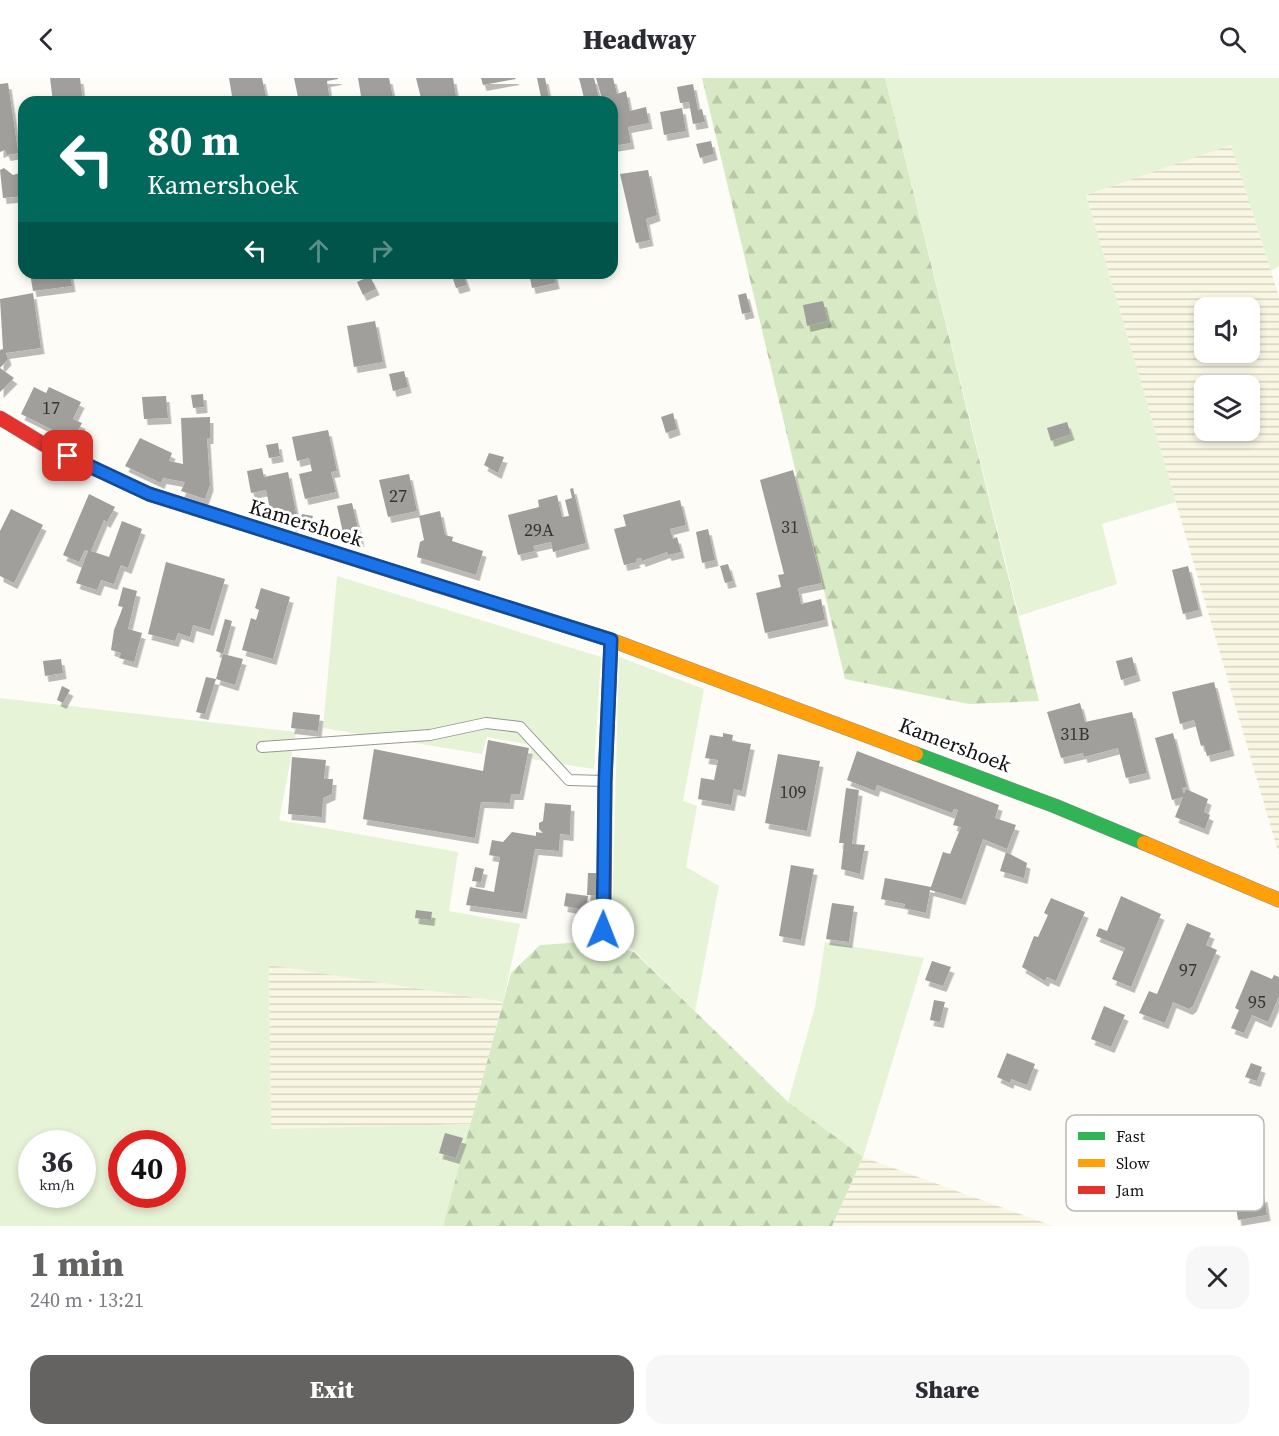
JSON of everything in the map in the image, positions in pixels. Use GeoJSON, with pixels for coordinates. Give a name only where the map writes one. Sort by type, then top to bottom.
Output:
{"type":"FeatureCollection","features":[{"type":"Feature","properties":{"kind":"street","name":"Kamershoek"},"geometry":{"type":"LineString","coordinates":[[0,418],[48,447],[149,494],[611,640],[1055,806],[1279,900]]}},
{"type":"Feature","properties":{"kind":"street"},"geometry":{"type":"LineString","coordinates":[[603,930],[605,781],[611,640]]}},
{"type":"Feature","properties":{"kind":"lane"},"geometry":{"type":"LineString","coordinates":[[262,747],[430,735],[486,723],[520,727],[569,780],[605,781]]}},
{"type":"Feature","properties":{"kind":"shaded area"},"geometry":{"type":"Polygon","coordinates":[[[1231,144],[1279,297],[1279,855],[1086,195],[1231,144]]]}},
{"type":"Feature","properties":{"kind":"shaded area"},"geometry":{"type":"Polygon","coordinates":[[[269,964],[503,1002],[471,1124],[271,1130],[269,964]]]}},
{"type":"Feature","properties":{"kind":"shaded area"},"geometry":{"type":"Polygon","coordinates":[[[863,1157],[1053,1226],[832,1226],[863,1157]]]}},
{"type":"Feature","properties":{"kind":"green space"},"geometry":{"type":"Polygon","coordinates":[[[702,78],[885,78],[1039,701],[969,704],[845,679],[702,78]]]}},
{"type":"Feature","properties":{"kind":"green space"},"geometry":{"type":"Polygon","coordinates":[[[885,78],[1279,78],[1279,266],[1271,271],[1231,145],[1086,195],[1176,502],[1102,524],[1117,584],[1019,616],[885,78]]]}},
{"type":"Feature","properties":{"kind":"green space"},"geometry":{"type":"Polygon","coordinates":[[[337,576],[601,657],[594,769],[531,759],[531,745],[487,737],[482,754],[323,728],[337,576]]]}},
{"type":"Feature","properties":{"kind":"green space"},"geometry":{"type":"Polygon","coordinates":[[[619,657],[704,689],[683,801],[697,806],[686,867],[719,886],[695,1011],[619,936],[612,919],[619,657]]]}},
{"type":"Feature","properties":{"kind":"green space"},"geometry":{"type":"Polygon","coordinates":[[[0,698],[296,732],[279,820],[458,852],[449,911],[520,924],[503,1002],[269,965],[271,1129],[471,1124],[443,1226],[0,1226],[0,698]]]}},
{"type":"Feature","properties":{"kind":"green space"},"geometry":{"type":"Polygon","coordinates":[[[585,942],[634,952],[788,1102],[863,1157],[832,1226],[443,1226],[511,973],[540,945],[585,942]]]}},
{"type":"Feature","properties":{"kind":"green space"},"geometry":{"type":"Polygon","coordinates":[[[825,942],[924,958],[863,1157],[788,1102],[815,1007],[825,942]]]}},
{"type":"Feature","properties":{"kind":"building"},"geometry":{"type":"Polygon","coordinates":[[[50,78],[80,78],[82,96],[52,96],[50,78]]]}},
{"type":"Feature","properties":{"kind":"building"},"geometry":{"type":"Polygon","coordinates":[[[229,78],[262,78],[266,96],[232,96],[229,78]]]}},
{"type":"Feature","properties":{"kind":"building"},"geometry":{"type":"Polygon","coordinates":[[[294,78],[338,78],[327,81],[329,96],[298,96],[294,78]]]}},
{"type":"Feature","properties":{"kind":"building"},"geometry":{"type":"Polygon","coordinates":[[[358,78],[389,78],[393,96],[361,96],[358,78]]]}},
{"type":"Feature","properties":{"kind":"building"},"geometry":{"type":"Polygon","coordinates":[[[416,78],[453,78],[456,96],[420,96],[416,78]]]}},
{"type":"Feature","properties":{"kind":"building"},"geometry":{"type":"Polygon","coordinates":[[[481,78],[515,78],[516,79],[483,85],[481,78]]]}},
{"type":"Feature","properties":{"kind":"building"},"geometry":{"type":"Polygon","coordinates":[[[537,78],[545,78],[549,96],[541,96],[537,78]]]}},
{"type":"Feature","properties":{"kind":"building"},"geometry":{"type":"Polygon","coordinates":[[[579,78],[594,78],[598,96],[584,96],[579,78]]]}},
{"type":"Feature","properties":{"kind":"building"},"geometry":{"type":"Polygon","coordinates":[[[596,78],[613,78],[617,94],[626,91],[630,111],[646,107],[649,123],[628,127],[631,143],[618,145],[618,96],[601,96],[596,78]]]}},
{"type":"Feature","properties":{"kind":"building"},"geometry":{"type":"Polygon","coordinates":[[[8,83],[18,153],[7,155],[5,150],[0,152],[0,84],[8,83]]]}},
{"type":"Feature","properties":{"kind":"building"},"geometry":{"type":"Polygon","coordinates":[[[693,84],[698,110],[702,109],[705,122],[693,124],[689,102],[680,103],[677,87],[693,84]]]}},
{"type":"Feature","properties":{"kind":"building"},"geometry":{"type":"Polygon","coordinates":[[[682,108],[686,131],[664,135],[660,112],[682,108]]]}},
{"type":"Feature","properties":{"kind":"building"},"geometry":{"type":"Polygon","coordinates":[[[711,141],[714,154],[700,158],[696,144],[711,141]]]}},
{"type":"Feature","properties":{"kind":"building"},"geometry":{"type":"Polygon","coordinates":[[[4,168],[13,175],[18,174],[18,197],[3,198],[0,170],[4,168]]]}},
{"type":"Feature","properties":{"kind":"building"},"geometry":{"type":"Polygon","coordinates":[[[648,170],[657,215],[646,219],[650,240],[636,243],[620,174],[648,170]]]}},
{"type":"Feature","properties":{"kind":"building"},"geometry":{"type":"Polygon","coordinates":[[[31,279],[71,279],[72,286],[33,291],[31,279]]]}},
{"type":"Feature","properties":{"kind":"building"},"geometry":{"type":"Polygon","coordinates":[[[371,279],[376,289],[363,295],[357,282],[371,279]]]}},
{"type":"Feature","properties":{"kind":"building"},"geometry":{"type":"Polygon","coordinates":[[[453,279],[465,279],[467,285],[456,288],[453,279]]]}},
{"type":"Feature","properties":{"kind":"building"},"geometry":{"type":"Polygon","coordinates":[[[530,279],[555,279],[556,283],[532,288],[530,279]]]}},
{"type":"Feature","properties":{"kind":"building"},"geometry":{"type":"Polygon","coordinates":[[[33,293],[41,348],[6,353],[8,359],[0,368],[0,350],[3,349],[0,299],[33,293]]]}},
{"type":"Feature","properties":{"kind":"building"},"geometry":{"type":"Polygon","coordinates":[[[746,293],[751,312],[742,314],[738,295],[746,293]]]}},
{"type":"Feature","properties":{"kind":"building"},"geometry":{"type":"Polygon","coordinates":[[[823,301],[828,321],[807,326],[803,305],[823,301]]]}},
{"type":"Feature","properties":{"kind":"building"},"geometry":{"type":"Polygon","coordinates":[[[375,321],[383,362],[354,367],[347,326],[375,321]]]}},
{"type":"Feature","properties":{"kind":"building"},"geometry":{"type":"Polygon","coordinates":[[[0,368],[14,378],[0,392],[0,368]]]}},
{"type":"Feature","properties":{"kind":"building"},"geometry":{"type":"Polygon","coordinates":[[[404,371],[408,387],[393,391],[389,374],[404,371]]]}},
{"type":"Feature","properties":{"kind":"building"},"geometry":{"type":"Polygon","coordinates":[[[34,387],[46,393],[49,387],[81,402],[73,419],[82,423],[73,440],[21,414],[34,387]]]}},
{"type":"Feature","properties":{"kind":"building"},"geometry":{"type":"Polygon","coordinates":[[[203,394],[204,407],[193,408],[191,395],[203,394]]]}},
{"type":"Feature","properties":{"kind":"building"},"geometry":{"type":"Polygon","coordinates":[[[166,396],[168,418],[144,419],[142,397],[166,396]]]}},
{"type":"Feature","properties":{"kind":"building"},"geometry":{"type":"Polygon","coordinates":[[[673,413],[677,429],[666,433],[661,417],[673,413]]]}},
{"type":"Feature","properties":{"kind":"building"},"geometry":{"type":"Polygon","coordinates":[[[210,417],[210,438],[207,438],[210,485],[205,499],[181,491],[185,482],[163,478],[161,483],[125,466],[140,438],[172,453],[169,461],[183,464],[181,418],[210,417]]]}},
{"type":"Feature","properties":{"kind":"building"},"geometry":{"type":"Polygon","coordinates":[[[1067,422],[1071,434],[1051,441],[1047,428],[1067,422]]]}},
{"type":"Feature","properties":{"kind":"building"},"geometry":{"type":"Polygon","coordinates":[[[328,430],[337,471],[331,472],[336,492],[305,499],[299,474],[312,471],[309,458],[297,461],[292,437],[328,430]]]}},
{"type":"Feature","properties":{"kind":"building"},"geometry":{"type":"Polygon","coordinates":[[[278,443],[280,456],[269,458],[266,445],[278,443]]]}},
{"type":"Feature","properties":{"kind":"building"},"geometry":{"type":"Polygon","coordinates":[[[489,453],[504,457],[498,473],[484,465],[489,453]]]}},
{"type":"Feature","properties":{"kind":"building"},"geometry":{"type":"Polygon","coordinates":[[[262,468],[264,477],[288,472],[296,513],[293,528],[290,514],[272,518],[266,490],[251,493],[247,471],[262,468]]]}},
{"type":"Feature","properties":{"kind":"building"},"geometry":{"type":"Polygon","coordinates":[[[793,470],[822,583],[798,588],[801,604],[821,599],[825,620],[765,633],[756,593],[781,587],[778,575],[784,574],[760,480],[793,470]]]}},
{"type":"Feature","properties":{"kind":"building"},"geometry":{"type":"Polygon","coordinates":[[[409,474],[417,511],[388,517],[379,480],[409,474]]]}},
{"type":"Feature","properties":{"kind":"building"},"geometry":{"type":"Polygon","coordinates":[[[573,488],[586,543],[553,552],[551,542],[533,546],[535,551],[518,555],[508,515],[539,507],[538,500],[557,495],[562,517],[569,516],[565,500],[572,498],[570,489],[573,488]]]}},
{"type":"Feature","properties":{"kind":"building"},"geometry":{"type":"Polygon","coordinates":[[[89,494],[115,507],[107,522],[104,520],[91,551],[109,557],[122,521],[142,529],[128,568],[121,565],[114,584],[101,580],[97,590],[76,583],[88,551],[85,550],[79,562],[63,555],[89,494]]]}},
{"type":"Feature","properties":{"kind":"building"},"geometry":{"type":"Polygon","coordinates":[[[680,500],[686,525],[670,529],[673,539],[677,537],[681,552],[668,555],[667,552],[642,561],[641,558],[636,559],[637,562],[624,565],[614,529],[626,526],[623,515],[680,500]]]}},
{"type":"Feature","properties":{"kind":"building"},"geometry":{"type":"Polygon","coordinates":[[[352,503],[361,541],[344,537],[337,506],[352,503]]]}},
{"type":"Feature","properties":{"kind":"building"},"geometry":{"type":"Polygon","coordinates":[[[11,509],[43,525],[14,583],[0,576],[0,531],[11,509]]]}},
{"type":"Feature","properties":{"kind":"building"},"geometry":{"type":"Polygon","coordinates":[[[440,511],[445,535],[453,537],[452,541],[483,551],[476,575],[417,557],[420,542],[424,540],[419,516],[440,511]]]}},
{"type":"Feature","properties":{"kind":"building"},"geometry":{"type":"Polygon","coordinates":[[[302,514],[313,516],[310,525],[299,522],[302,514]]]}},
{"type":"Feature","properties":{"kind":"building"},"geometry":{"type":"Polygon","coordinates":[[[708,529],[715,560],[702,563],[696,532],[708,529]]]}},
{"type":"Feature","properties":{"kind":"building"},"geometry":{"type":"Polygon","coordinates":[[[166,562],[225,579],[210,630],[193,625],[190,637],[178,633],[175,641],[148,634],[166,562]]]}},
{"type":"Feature","properties":{"kind":"building"},"geometry":{"type":"Polygon","coordinates":[[[728,564],[733,581],[725,583],[720,566],[728,564]]]}},
{"type":"Feature","properties":{"kind":"building"},"geometry":{"type":"Polygon","coordinates":[[[1188,566],[1199,610],[1183,614],[1172,570],[1188,566]]]}},
{"type":"Feature","properties":{"kind":"building"},"geometry":{"type":"Polygon","coordinates":[[[123,587],[137,591],[128,629],[142,633],[134,662],[119,658],[121,653],[111,650],[114,630],[123,607],[118,606],[123,587]]]}},
{"type":"Feature","properties":{"kind":"building"},"geometry":{"type":"Polygon","coordinates":[[[261,588],[290,597],[273,659],[242,650],[251,618],[256,620],[259,610],[255,608],[261,588]]]}},
{"type":"Feature","properties":{"kind":"building"},"geometry":{"type":"Polygon","coordinates":[[[225,619],[232,621],[223,654],[216,651],[225,619]]]}},
{"type":"Feature","properties":{"kind":"building"},"geometry":{"type":"Polygon","coordinates":[[[223,654],[243,659],[235,685],[216,679],[223,654]]]}},
{"type":"Feature","properties":{"kind":"building"},"geometry":{"type":"Polygon","coordinates":[[[1132,657],[1137,675],[1121,680],[1116,661],[1132,657]]]}},
{"type":"Feature","properties":{"kind":"building"},"geometry":{"type":"Polygon","coordinates":[[[61,659],[63,673],[45,676],[43,661],[61,659]]]}},
{"type":"Feature","properties":{"kind":"building"},"geometry":{"type":"Polygon","coordinates":[[[206,677],[216,679],[205,714],[196,712],[206,677]]]}},
{"type":"Feature","properties":{"kind":"building"},"geometry":{"type":"Polygon","coordinates":[[[1214,682],[1231,750],[1207,756],[1204,745],[1201,746],[1194,720],[1180,724],[1172,692],[1214,682]]]}},
{"type":"Feature","properties":{"kind":"building"},"geometry":{"type":"Polygon","coordinates":[[[62,686],[70,690],[63,703],[57,700],[62,686]]]}},
{"type":"Feature","properties":{"kind":"building"},"geometry":{"type":"Polygon","coordinates":[[[1080,703],[1085,722],[1132,712],[1147,773],[1126,778],[1118,748],[1084,757],[1083,753],[1061,758],[1047,712],[1080,703]]]}},
{"type":"Feature","properties":{"kind":"building"},"geometry":{"type":"Polygon","coordinates":[[[293,712],[320,715],[318,731],[291,728],[293,712]]]}},
{"type":"Feature","properties":{"kind":"building"},"geometry":{"type":"Polygon","coordinates":[[[723,733],[733,735],[732,741],[751,744],[742,791],[734,789],[731,805],[698,799],[701,778],[714,780],[718,760],[705,758],[710,735],[723,737],[723,733]]]}},
{"type":"Feature","properties":{"kind":"building"},"geometry":{"type":"Polygon","coordinates":[[[1173,733],[1187,787],[1182,788],[1184,794],[1186,789],[1208,799],[1204,812],[1210,815],[1205,829],[1175,817],[1183,797],[1172,800],[1155,738],[1173,733]]]}},
{"type":"Feature","properties":{"kind":"building"},"geometry":{"type":"Polygon","coordinates":[[[488,740],[529,748],[520,794],[511,794],[510,803],[481,802],[475,838],[363,819],[374,749],[483,771],[488,740]]]}},
{"type":"Feature","properties":{"kind":"building"},"geometry":{"type":"Polygon","coordinates":[[[857,751],[999,805],[995,818],[1016,825],[1007,849],[983,839],[962,899],[930,890],[926,913],[904,908],[905,904],[881,899],[885,878],[931,887],[943,852],[950,854],[961,827],[953,825],[958,810],[954,809],[952,813],[877,785],[875,791],[847,780],[857,751]]]}},
{"type":"Feature","properties":{"kind":"building"},"geometry":{"type":"Polygon","coordinates":[[[778,754],[820,761],[807,831],[765,823],[778,754]]]}},
{"type":"Feature","properties":{"kind":"building"},"geometry":{"type":"Polygon","coordinates":[[[292,757],[326,760],[324,779],[333,779],[332,794],[323,798],[322,817],[288,814],[292,757]]]}},
{"type":"Feature","properties":{"kind":"building"},"geometry":{"type":"Polygon","coordinates":[[[846,788],[859,790],[852,844],[865,845],[860,874],[841,869],[844,843],[839,843],[846,788]]]}},
{"type":"Feature","properties":{"kind":"building"},"geometry":{"type":"Polygon","coordinates":[[[545,803],[571,805],[570,835],[560,834],[559,851],[535,849],[523,913],[466,905],[470,887],[494,892],[500,857],[489,855],[492,840],[503,842],[512,832],[536,836],[536,832],[543,833],[539,829],[539,823],[543,821],[545,803]]]}},
{"type":"Feature","properties":{"kind":"building"},"geometry":{"type":"Polygon","coordinates":[[[1006,852],[1027,863],[1024,878],[1000,871],[1006,852]]]}},
{"type":"Feature","properties":{"kind":"building"},"geometry":{"type":"Polygon","coordinates":[[[791,865],[814,869],[801,940],[779,936],[791,865]]]}},
{"type":"Feature","properties":{"kind":"building"},"geometry":{"type":"Polygon","coordinates":[[[475,867],[484,869],[481,882],[472,881],[475,867]]]}},
{"type":"Feature","properties":{"kind":"building"},"geometry":{"type":"Polygon","coordinates":[[[588,873],[596,873],[596,895],[587,895],[588,873]]]}},
{"type":"Feature","properties":{"kind":"building"},"geometry":{"type":"Polygon","coordinates":[[[566,893],[588,896],[586,910],[564,906],[566,893]]]}},
{"type":"Feature","properties":{"kind":"building"},"geometry":{"type":"Polygon","coordinates":[[[1121,896],[1161,914],[1131,987],[1112,979],[1125,948],[1096,936],[1099,928],[1107,931],[1121,896]]]}},
{"type":"Feature","properties":{"kind":"building"},"geometry":{"type":"Polygon","coordinates":[[[1051,898],[1085,912],[1056,981],[1047,977],[1045,981],[1022,967],[1034,936],[1038,937],[1048,915],[1044,913],[1051,898]]]}},
{"type":"Feature","properties":{"kind":"building"},"geometry":{"type":"Polygon","coordinates":[[[832,903],[854,906],[849,942],[826,939],[832,903]]]}},
{"type":"Feature","properties":{"kind":"building"},"geometry":{"type":"Polygon","coordinates":[[[416,910],[432,912],[431,920],[415,918],[416,910]]]}},
{"type":"Feature","properties":{"kind":"building"},"geometry":{"type":"Polygon","coordinates":[[[1187,923],[1211,933],[1206,945],[1217,950],[1193,1006],[1189,1009],[1173,1002],[1165,1023],[1139,1013],[1149,991],[1157,994],[1187,923]]]}},
{"type":"Feature","properties":{"kind":"building"},"geometry":{"type":"Polygon","coordinates":[[[932,961],[951,967],[943,986],[925,980],[932,961]]]}},
{"type":"Feature","properties":{"kind":"building"},"geometry":{"type":"Polygon","coordinates":[[[1251,970],[1272,979],[1274,975],[1279,977],[1279,996],[1268,1022],[1252,1015],[1244,1033],[1231,1028],[1239,1010],[1235,1008],[1251,970]]]}},
{"type":"Feature","properties":{"kind":"building"},"geometry":{"type":"Polygon","coordinates":[[[934,1000],[945,1002],[940,1022],[930,1020],[934,1000]]]}},
{"type":"Feature","properties":{"kind":"building"},"geometry":{"type":"Polygon","coordinates":[[[1104,1006],[1125,1015],[1111,1047],[1091,1039],[1104,1006]]]}},
{"type":"Feature","properties":{"kind":"building"},"geometry":{"type":"Polygon","coordinates":[[[1007,1053],[1035,1064],[1027,1085],[1011,1079],[1010,1083],[997,1077],[1007,1053]]]}},
{"type":"Feature","properties":{"kind":"building"},"geometry":{"type":"Polygon","coordinates":[[[1251,1063],[1262,1067],[1257,1081],[1245,1077],[1251,1063]]]}},
{"type":"Feature","properties":{"kind":"building"},"geometry":{"type":"Polygon","coordinates":[[[445,1133],[463,1138],[456,1158],[439,1153],[445,1133]]]}},
{"type":"Feature","properties":{"kind":"building"},"geometry":{"type":"Polygon","coordinates":[[[1264,1196],[1267,1215],[1238,1220],[1237,1211],[1264,1211],[1264,1196]]]}},
{"type":"Feature","properties":{"kind":"traffic: fast"},"geometry":{"type":"LineString","coordinates":[[916,754],[1055,806],[1144,843]]}},
{"type":"Feature","properties":{"kind":"traffic: slow"},"geometry":{"type":"LineString","coordinates":[[436,585],[611,640],[916,754]]}},
{"type":"Feature","properties":{"kind":"traffic: slow"},"geometry":{"type":"LineString","coordinates":[[1144,843],[1279,900]]}},
{"type":"Feature","properties":{"kind":"traffic: jam"},"geometry":{"type":"LineString","coordinates":[[0,418],[48,447],[149,494],[436,585]]}},
{"type":"Feature","properties":{"kind":"traffic: jam"},"geometry":{"type":"LineString","coordinates":[[604,930],[605,781],[611,640]]}},
{"type":"Feature","properties":{"kind":"route"},"geometry":{"type":"LineString","coordinates":[[68,456],[149,494],[611,640],[605,781],[603,930]]}}]}
